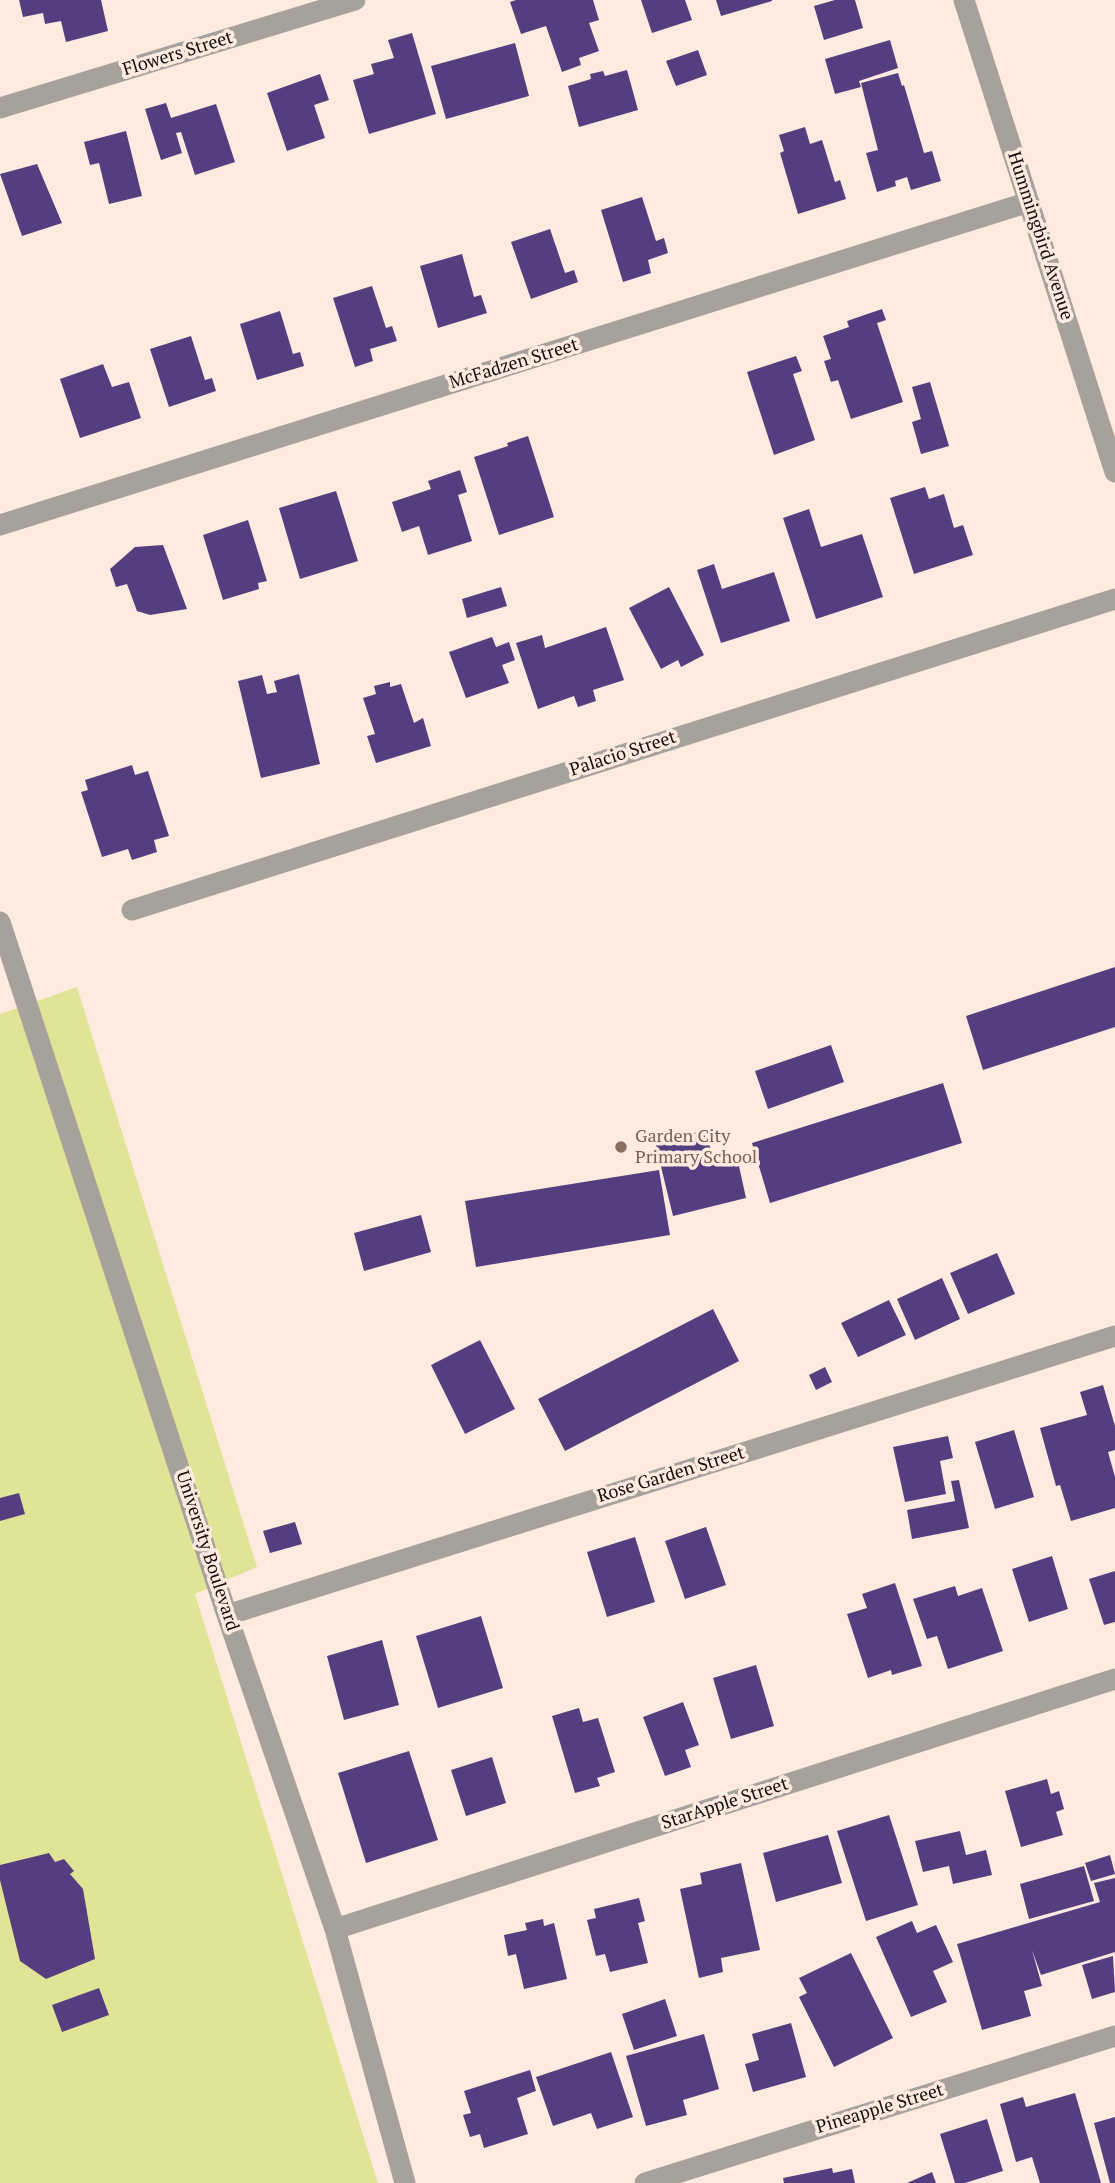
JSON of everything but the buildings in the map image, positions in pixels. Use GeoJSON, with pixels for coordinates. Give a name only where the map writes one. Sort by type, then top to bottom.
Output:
{"type":"FeatureCollection","features":[{"type":"Feature","properties":{"kind":"street","name":"Flowers Street"},"geometry":{"type":"LineString","coordinates":[[0,108],[355,0]]}},
{"type":"Feature","properties":{"kind":"street","name":"Hummingbird Avenue"},"geometry":{"type":"LineString","coordinates":[[964,0],[1115,472]]}},
{"type":"Feature","properties":{"kind":"street","name":"McFadzen Street"},"geometry":{"type":"LineString","coordinates":[[0,526],[1029,202]]}},
{"type":"Feature","properties":{"kind":"street","name":"Palacio Street"},"geometry":{"type":"LineString","coordinates":[[132,910],[1115,599]]}},
{"type":"Feature","properties":{"kind":"street","name":"University Boulevard"},"geometry":{"type":"LineString","coordinates":[[0,922],[227,1615],[335,1929],[405,2183]]}},
{"type":"Feature","properties":{"kind":"street","name":"Rose Garden Street"},"geometry":{"type":"LineString","coordinates":[[227,1615],[1115,1336]]}},
{"type":"Feature","properties":{"kind":"street","name":"StarApple Street"},"geometry":{"type":"LineString","coordinates":[[335,1929],[1115,1679]]}},
{"type":"Feature","properties":{"kind":"street","name":"Pineapple Street"},"geometry":{"type":"LineString","coordinates":[[645,2183],[1115,2036]]}},
{"type":"Feature","properties":{"kind":"green space"},"geometry":{"type":"Polygon","coordinates":[[[77,987],[257,1567],[195,1594],[378,2183],[0,2183],[0,1014],[77,987]]]}},
{"type":"Feature","properties":{"kind":"place","name":"Garden City Primary School"},"geometry":{"type":"Point","coordinates":[621,1147]}}]}
